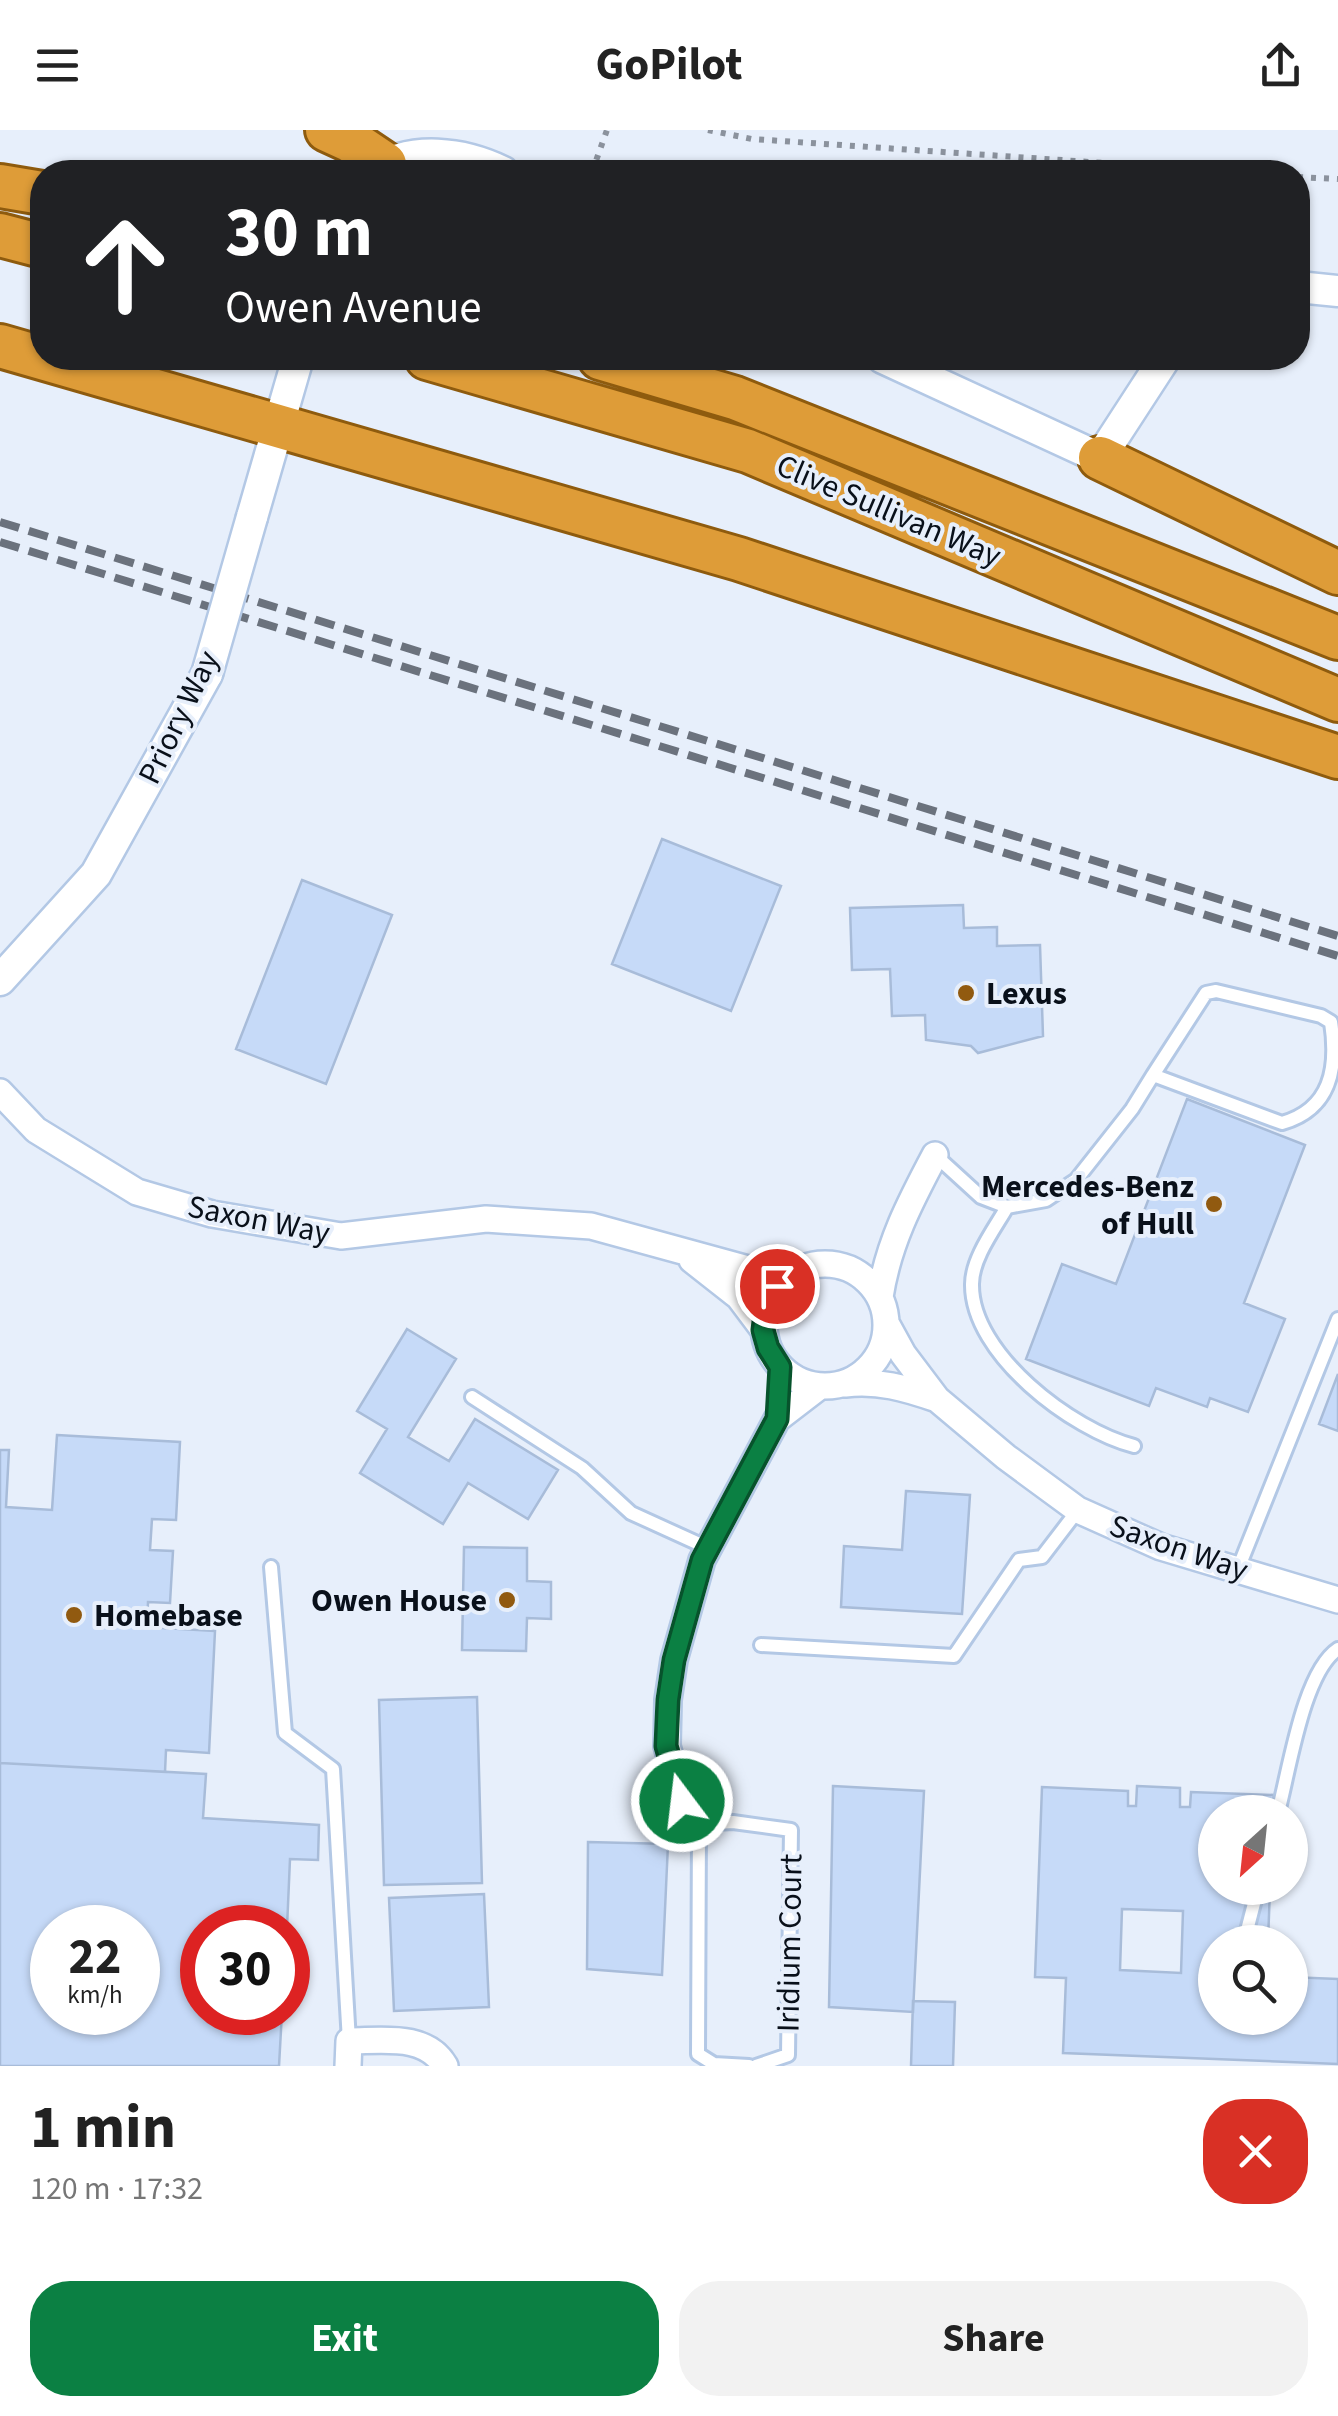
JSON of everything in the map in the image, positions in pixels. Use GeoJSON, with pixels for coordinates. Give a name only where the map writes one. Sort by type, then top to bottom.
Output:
{"type":"FeatureCollection","features":[{"type":"Feature","properties":{"kind":"highway"},"geometry":{"type":"LineString","coordinates":[[327,130],[352,141],[371,160]]}},
{"type":"Feature","properties":{"kind":"highway"},"geometry":{"type":"LineString","coordinates":[[0,186],[30,191]]}},
{"type":"Feature","properties":{"kind":"highway"},"geometry":{"type":"LineString","coordinates":[[0,235],[30,243]]}},
{"type":"Feature","properties":{"kind":"highway"},"geometry":{"type":"LineString","coordinates":[[0,346],[30,355]]}},
{"type":"Feature","properties":{"kind":"highway"},"geometry":{"type":"LineString","coordinates":[[81,370],[739,559],[1338,757]]}},
{"type":"Feature","properties":{"kind":"highway","name":"Clive Sullivan Way"},"geometry":{"type":"LineString","coordinates":[[468,370],[748,451],[1338,700]]}},
{"type":"Feature","properties":{"kind":"highway","name":"Clive Sullivan Way"},"geometry":{"type":"LineString","coordinates":[[640,370],[735,398],[1338,638]]}},
{"type":"Feature","properties":{"kind":"highway"},"geometry":{"type":"LineString","coordinates":[[1100,458],[1338,572]]}},
{"type":"Feature","properties":{"kind":"street"},"geometry":{"type":"LineString","coordinates":[[399,160],[441,155],[470,160]]}},
{"type":"Feature","properties":{"kind":"street"},"geometry":{"type":"LineString","coordinates":[[1310,288],[1338,291]]}},
{"type":"Feature","properties":{"kind":"street","name":"Priory Way"},"geometry":{"type":"LineString","coordinates":[[0,980],[96,874],[207,674],[295,370]]}},
{"type":"Feature","properties":{"kind":"street"},"geometry":{"type":"LineString","coordinates":[[909,370],[1100,458],[1157,370]]}},
{"type":"Feature","properties":{"kind":"street","name":"Saxon Way"},"geometry":{"type":"LineString","coordinates":[[0,1092],[36,1130],[137,1192],[212,1214],[341,1236],[486,1218],[591,1226],[759,1272],[788,1275]]}},
{"type":"Feature","properties":{"kind":"street"},"geometry":{"type":"LineString","coordinates":[[777,1419],[830,1385],[858,1376],[873,1363],[883,1344],[885,1267],[899,1221],[935,1155]]}},
{"type":"Feature","properties":{"kind":"street"},"geometry":{"type":"LineString","coordinates":[[844,1266],[869,1256],[899,1221]]}},
{"type":"Feature","properties":{"kind":"street","name":"Saxon Way"},"geometry":{"type":"LineString","coordinates":[[670,1246],[710,1272],[738,1297],[763,1330]]}},
{"type":"Feature","properties":{"kind":"street"},"geometry":{"type":"LineString","coordinates":[[830,1385],[798,1380],[780,1367],[768,1348],[763,1330],[766,1306],[777,1286],[803,1267],[822,1263],[844,1266],[866,1279],[883,1310]]}},
{"type":"Feature","properties":{"kind":"street","name":"Saxon Way"},"geometry":{"type":"LineString","coordinates":[[883,1310],[903,1354],[937,1399],[1078,1510],[1161,1547],[1338,1600]]}},
{"type":"Feature","properties":{"kind":"street"},"geometry":{"type":"LineString","coordinates":[[777,1419],[780,1367]]}},
{"type":"Feature","properties":{"kind":"street","name":"Saxon Way"},"geometry":{"type":"LineString","coordinates":[[830,1385],[868,1381],[901,1386],[937,1399]]}},
{"type":"Feature","properties":{"kind":"street","name":"Iridium Court"},"geometry":{"type":"LineString","coordinates":[[699,1824],[682,1801],[666,1746],[674,1660],[702,1560],[777,1419]]}},
{"type":"Feature","properties":{"kind":"street"},"geometry":{"type":"LineString","coordinates":[[348,2053],[408,2041],[432,2049],[445,2066]]}},
{"type":"Feature","properties":{"kind":"lane"},"geometry":{"type":"LineString","coordinates":[[935,1155],[981,1197],[1007,1207],[1046,1200],[1076,1180],[1132,1109],[1196,1005],[1206,993],[1216,991],[1322,1016],[1331,1022],[1336,1041],[1337,1064],[1330,1086],[1301,1118],[1282,1123],[1153,1075]]}},
{"type":"Feature","properties":{"kind":"lane"},"geometry":{"type":"LineString","coordinates":[[1007,1207],[972,1280],[975,1310],[986,1334],[1042,1395],[1081,1424],[1134,1446]]}},
{"type":"Feature","properties":{"kind":"lane"},"geometry":{"type":"LineString","coordinates":[[1238,1568],[1338,1320]]}},
{"type":"Feature","properties":{"kind":"lane"},"geometry":{"type":"LineString","coordinates":[[472,1397],[582,1468],[630,1513],[708,1548]]}},
{"type":"Feature","properties":{"kind":"lane"},"geometry":{"type":"LineString","coordinates":[[762,1646],[954,1656],[1019,1560],[1042,1557],[1078,1510]]}},
{"type":"Feature","properties":{"kind":"lane"},"geometry":{"type":"LineString","coordinates":[[271,1566],[285,1733],[333,1769],[348,2053]]}},
{"type":"Feature","properties":{"kind":"lane"},"geometry":{"type":"LineString","coordinates":[[1283,1795],[1311,1690],[1328,1655],[1338,1649]]}},
{"type":"Feature","properties":{"kind":"lane","name":"Iridium Court"},"geometry":{"type":"LineString","coordinates":[[733,1822],[791,1830],[788,2056],[752,2066],[714,2064],[698,2054],[699,1824],[733,1822]]}},
{"type":"Feature","properties":{"kind":"path"},"geometry":{"type":"LineString","coordinates":[[596,160],[607,130]]}},
{"type":"Feature","properties":{"kind":"path"},"geometry":{"type":"LineString","coordinates":[[708,130],[752,139],[1061,160]]}},
{"type":"Feature","properties":{"kind":"path"},"geometry":{"type":"LineString","coordinates":[[1310,178],[1338,180]]}},
{"type":"Feature","properties":{"kind":"building"},"geometry":{"type":"Polygon","coordinates":[[[662,839],[781,886],[731,1011],[612,964],[662,839]]]}},
{"type":"Feature","properties":{"kind":"building"},"geometry":{"type":"Polygon","coordinates":[[[302,880],[392,915],[326,1084],[236,1049],[302,880]]]}},
{"type":"Feature","properties":{"kind":"building","name":"Lexus"},"geometry":{"type":"Polygon","coordinates":[[[963,905],[964,928],[997,927],[997,946],[1040,945],[1043,1036],[978,1053],[971,1046],[926,1040],[925,1015],[892,1016],[890,969],[852,970],[850,908],[963,905]]]}},
{"type":"Feature","properties":{"kind":"building","name":"Mercedes-Benz of Hull"},"geometry":{"type":"Polygon","coordinates":[[[1187,1099],[1305,1145],[1244,1303],[1285,1319],[1248,1412],[1210,1398],[1207,1407],[1156,1388],[1149,1406],[1026,1359],[1062,1264],[1116,1284],[1187,1099]]]}},
{"type":"Feature","properties":{"kind":"building"},"geometry":{"type":"Polygon","coordinates":[[[407,1329],[456,1359],[408,1437],[449,1461],[475,1419],[558,1470],[528,1519],[468,1483],[443,1524],[360,1473],[387,1429],[357,1411],[407,1329]]]}},
{"type":"Feature","properties":{"kind":"building"},"geometry":{"type":"Polygon","coordinates":[[[1338,1374],[1338,1431],[1319,1424],[1338,1374]]]}},
{"type":"Feature","properties":{"kind":"building","name":"Homebase"},"geometry":{"type":"Polygon","coordinates":[[[57,1435],[180,1442],[176,1520],[152,1519],[150,1550],[173,1551],[170,1603],[148,1602],[147,1627],[215,1631],[209,1753],[166,1750],[165,1772],[0,1763],[0,1450],[9,1450],[6,1507],[52,1510],[57,1435]]]}},
{"type":"Feature","properties":{"kind":"building"},"geometry":{"type":"Polygon","coordinates":[[[906,1491],[970,1495],[962,1614],[841,1607],[844,1546],[902,1550],[906,1491]]]}},
{"type":"Feature","properties":{"kind":"building","name":"Owen House"},"geometry":{"type":"Polygon","coordinates":[[[464,1547],[527,1548],[527,1581],[551,1582],[551,1619],[527,1618],[526,1651],[462,1650],[464,1547]]]}},
{"type":"Feature","properties":{"kind":"building"},"geometry":{"type":"Polygon","coordinates":[[[477,1697],[482,1883],[384,1885],[379,1700],[477,1697]]]}},
{"type":"Feature","properties":{"kind":"building"},"geometry":{"type":"Polygon","coordinates":[[[0,1763],[206,1774],[203,1818],[319,1825],[318,1860],[290,1859],[288,1905],[180,1905],[180,2035],[281,2035],[279,2066],[0,2066],[0,1763]]]}},
{"type":"Feature","properties":{"kind":"building"},"geometry":{"type":"Polygon","coordinates":[[[833,1786],[924,1791],[913,2012],[829,2007],[833,1786]]]}},
{"type":"Feature","properties":{"kind":"building"},"geometry":{"type":"Polygon","coordinates":[[[1137,1786],[1180,1788],[1180,1807],[1190,1807],[1191,1792],[1274,1795],[1198,1795],[1198,1905],[1269,1905],[1269,1925],[1198,1925],[1198,2035],[1308,2035],[1308,1978],[1338,1979],[1338,2064],[1063,2053],[1066,1978],[1035,1977],[1042,1787],[1128,1791],[1128,1806],[1136,1806],[1137,1786]],[[1122,1909],[1120,1970],[1181,1973],[1183,1911],[1122,1909]]]}},
{"type":"Feature","properties":{"kind":"building"},"geometry":{"type":"Polygon","coordinates":[[[588,1842],[668,1844],[662,1975],[587,1969],[588,1842]]]}},
{"type":"Feature","properties":{"kind":"building"},"geometry":{"type":"Polygon","coordinates":[[[484,1894],[489,2007],[394,2011],[389,1898],[484,1894]]]}},
{"type":"Feature","properties":{"kind":"building"},"geometry":{"type":"Polygon","coordinates":[[[913,2001],[955,2002],[953,2066],[911,2066],[913,2001]]]}},
{"type":"Feature","properties":{"kind":"railway"},"geometry":{"type":"LineString","coordinates":[[0,522],[1338,936]]}},
{"type":"Feature","properties":{"kind":"railway"},"geometry":{"type":"LineString","coordinates":[[0,542],[1338,956]]}},
{"type":"Feature","properties":{"kind":"place","name":"Lexus"},"geometry":{"type":"Point","coordinates":[966,993]}},
{"type":"Feature","properties":{"kind":"place","name":"Mercedes-Benz of Hull"},"geometry":{"type":"Point","coordinates":[1214,1204]}},
{"type":"Feature","properties":{"kind":"place","name":"Owen House"},"geometry":{"type":"Point","coordinates":[507,1600]}},
{"type":"Feature","properties":{"kind":"place","name":"Homebase"},"geometry":{"type":"Point","coordinates":[74,1615]}},
{"type":"Feature","properties":{"kind":"route"},"geometry":{"type":"LineString","coordinates":[[682,1801],[666,1746],[674,1660],[702,1560],[777,1419],[780,1367],[763,1330],[766,1306],[777,1286]]}}]}
